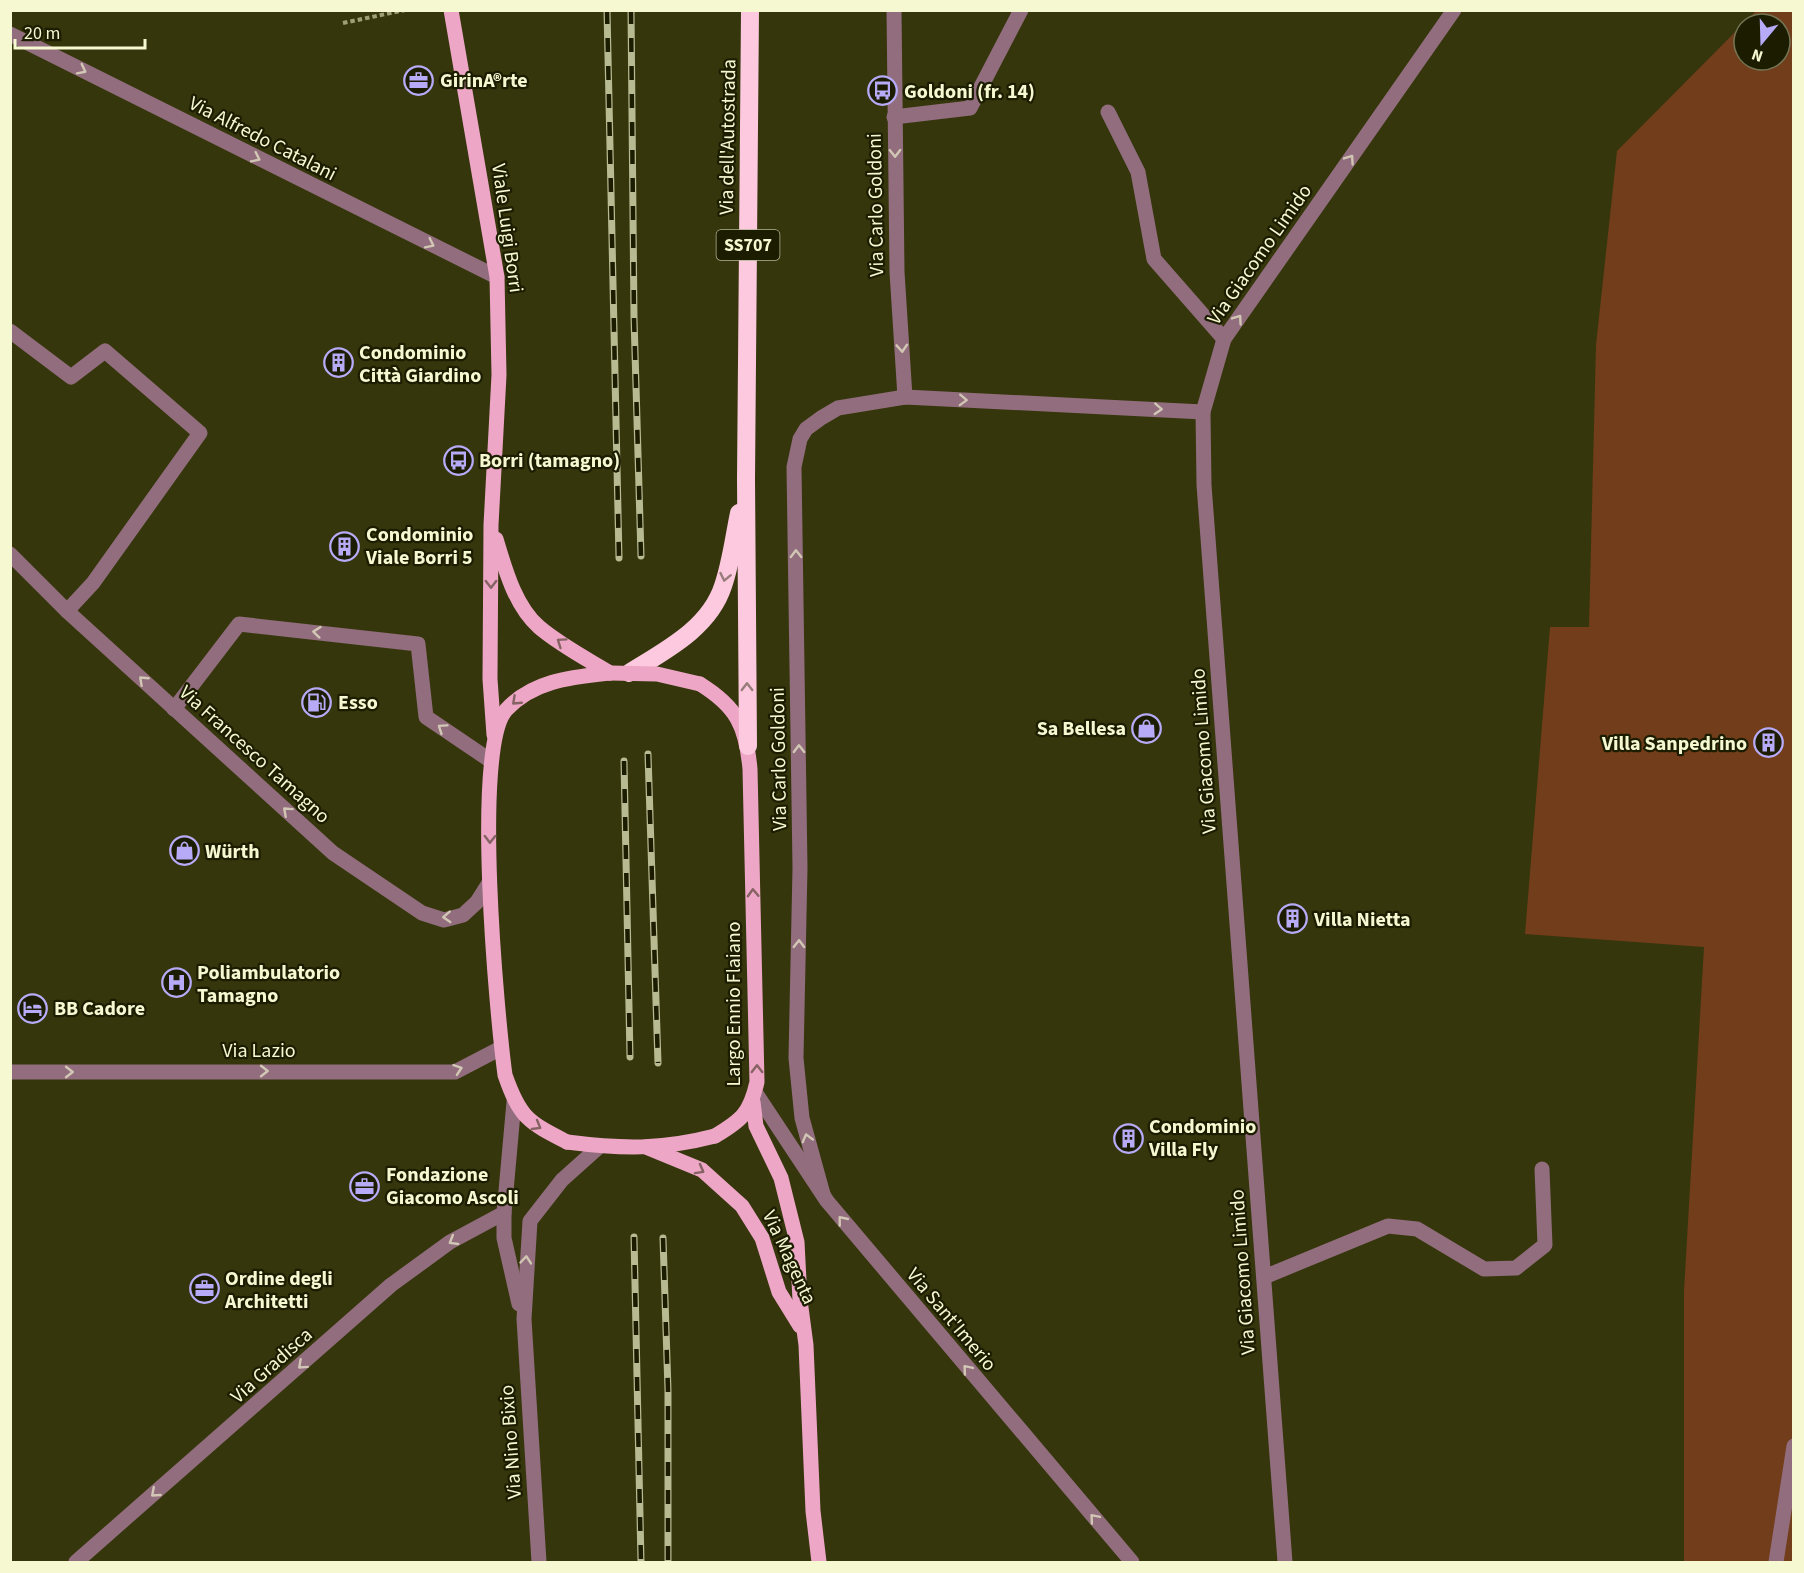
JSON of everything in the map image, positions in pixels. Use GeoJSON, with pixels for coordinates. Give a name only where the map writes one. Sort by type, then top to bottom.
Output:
{"type":"FeatureCollection","features":[{"type":"Feature","properties":{"kind":"highway","name":"Via dell'Autostrada"},"geometry":{"type":"LineString","coordinates":[[746,479],[750,10]]}},
{"type":"Feature","properties":{"kind":"highway","name":"SS707"},"geometry":{"type":"LineString","coordinates":[[629,673],[681,640],[712,607],[723,587],[746,479]]}},
{"type":"Feature","properties":{"kind":"highway","name":"SS707"},"geometry":{"type":"LineString","coordinates":[[746,479],[748,746]]}},
{"type":"Feature","properties":{"kind":"main road","name":"Viale Luigi Borri"},"geometry":{"type":"LineString","coordinates":[[450,10],[497,277],[499,375],[491,525],[490,680],[494,735]]}},
{"type":"Feature","properties":{"kind":"main road","name":"Viale Luigi Borri"},"geometry":{"type":"LineString","coordinates":[[491,525],[508,578],[538,627],[610,673]]}},
{"type":"Feature","properties":{"kind":"main road","name":"Largo Ennio Flaiano"},"geometry":{"type":"LineString","coordinates":[[629,673],[657,674],[700,684],[730,706],[742,725],[748,746],[757,1035],[754,1097],[732,1126],[715,1136],[677,1146],[600,1146],[567,1142],[530,1122],[514,1102],[505,1075],[501,1048],[489,883],[491,761],[494,735],[504,712],[522,694],[567,678],[629,673]]}},
{"type":"Feature","properties":{"kind":"main road","name":"Via Magenta"},"geometry":{"type":"LineString","coordinates":[[754,1097],[756,1126],[781,1178],[793,1217],[797,1242],[813,1511],[819,1563]]}},
{"type":"Feature","properties":{"kind":"main road","name":"Via Magenta"},"geometry":{"type":"LineString","coordinates":[[646,1147],[702,1170],[742,1206],[762,1238],[779,1292],[804,1331]]}},
{"type":"Feature","properties":{"kind":"street","name":"Via Carlo Goldoni"},"geometry":{"type":"LineString","coordinates":[[894,10],[897,272],[905,398]]}},
{"type":"Feature","properties":{"kind":"street"},"geometry":{"type":"LineString","coordinates":[[894,117],[970,108],[1021,10]]}},
{"type":"Feature","properties":{"kind":"street","name":"Via Giacomo Limido"},"geometry":{"type":"LineString","coordinates":[[1285,1563],[1205,497],[1203,412],[1224,339],[1454,10]]}},
{"type":"Feature","properties":{"kind":"street","name":"Via Alfredo Catalani"},"geometry":{"type":"LineString","coordinates":[[10,34],[497,277]]}},
{"type":"Feature","properties":{"kind":"street"},"geometry":{"type":"LineString","coordinates":[[1108,112],[1138,171],[1154,259],[1224,339]]}},
{"type":"Feature","properties":{"kind":"street"},"geometry":{"type":"LineString","coordinates":[[10,331],[71,377],[105,351],[200,433],[93,583],[67,611]]}},
{"type":"Feature","properties":{"kind":"street","name":"Via Carlo Goldoni"},"geometry":{"type":"LineString","coordinates":[[823,1194],[802,1118],[796,1058],[800,868],[795,453],[806,429],[838,408],[905,398],[1203,412]]}},
{"type":"Feature","properties":{"kind":"street","name":"Via Francesco Tamagno"},"geometry":{"type":"LineString","coordinates":[[10,554],[67,611],[333,853],[422,913],[444,920],[463,915],[477,902],[489,883]]}},
{"type":"Feature","properties":{"kind":"street"},"geometry":{"type":"LineString","coordinates":[[174,709],[239,624],[417,644],[426,717],[491,761]]}},
{"type":"Feature","properties":{"kind":"street","name":"Via Lazio"},"geometry":{"type":"LineString","coordinates":[[10,1072],[455,1072],[501,1048]]}},
{"type":"Feature","properties":{"kind":"street","name":"Via Sant'Imerio"},"geometry":{"type":"LineString","coordinates":[[754,1097],[823,1194],[898,1287],[1132,1563]]}},
{"type":"Feature","properties":{"kind":"street","name":"Via Nino Bixio"},"geometry":{"type":"LineString","coordinates":[[514,1102],[504,1213],[504,1238],[509,1267],[524,1319]]}},
{"type":"Feature","properties":{"kind":"street","name":"Via Nino Bixio"},"geometry":{"type":"LineString","coordinates":[[539,1563],[524,1319],[530,1221],[562,1180],[600,1146]]}},
{"type":"Feature","properties":{"kind":"street"},"geometry":{"type":"LineString","coordinates":[[1264,1277],[1388,1227],[1417,1229],[1484,1269],[1516,1268],[1545,1245],[1542,1169]]}},
{"type":"Feature","properties":{"kind":"street","name":"Via Gradisca"},"geometry":{"type":"LineString","coordinates":[[76,1563],[391,1286],[450,1242],[504,1213]]}},
{"type":"Feature","properties":{"kind":"street"},"geometry":{"type":"LineString","coordinates":[[1776,1563],[1794,1446]]}},
{"type":"Feature","properties":{"kind":"path"},"geometry":{"type":"LineString","coordinates":[[343,23],[405,10]]}},
{"type":"Feature","properties":{"kind":"shaded area"},"geometry":{"type":"Polygon","coordinates":[[[1793,11],[1793,1562],[1684,1562],[1684,1291],[1704,947],[1525,934],[1550,627],[1589,627],[1596,345],[1617,151],[1732,35],[1732,72],[1792,72],[1792,12],[1755,12],[1793,11]]]}},
{"type":"Feature","properties":{"kind":"railway"},"geometry":{"type":"LineString","coordinates":[[607,10],[619,558]]}},
{"type":"Feature","properties":{"kind":"railway"},"geometry":{"type":"LineString","coordinates":[[631,10],[634,318],[641,556]]}},
{"type":"Feature","properties":{"kind":"railway"},"geometry":{"type":"LineString","coordinates":[[648,754],[658,1063]]}},
{"type":"Feature","properties":{"kind":"railway"},"geometry":{"type":"LineString","coordinates":[[624,761],[630,1057]]}},
{"type":"Feature","properties":{"kind":"railway"},"geometry":{"type":"LineString","coordinates":[[634,1237],[641,1562]]}},
{"type":"Feature","properties":{"kind":"railway"},"geometry":{"type":"LineString","coordinates":[[663,1238],[668,1390],[668,1562]]}},
{"type":"Feature","properties":{"kind":"place","name":"GirinA®rte"},"geometry":{"type":"Point","coordinates":[419,80]}},
{"type":"Feature","properties":{"kind":"place","name":"Goldoni (fr. 14)"},"geometry":{"type":"Point","coordinates":[883,91]}},
{"type":"Feature","properties":{"kind":"place","name":"Condominio Città Giardino"},"geometry":{"type":"Point","coordinates":[338,363]}},
{"type":"Feature","properties":{"kind":"place","name":"Borri (tamagno)"},"geometry":{"type":"Point","coordinates":[458,460]}},
{"type":"Feature","properties":{"kind":"place","name":"Condominio Viale Borri 5"},"geometry":{"type":"Point","coordinates":[345,546]}},
{"type":"Feature","properties":{"kind":"place","name":"Esso"},"geometry":{"type":"Point","coordinates":[317,702]}},
{"type":"Feature","properties":{"kind":"place","name":"Sa Bellesa"},"geometry":{"type":"Point","coordinates":[1147,728]}},
{"type":"Feature","properties":{"kind":"place","name":"Villa Sanpedrino"},"geometry":{"type":"Point","coordinates":[1768,743]}},
{"type":"Feature","properties":{"kind":"place","name":"Würth"},"geometry":{"type":"Point","coordinates":[184,851]}},
{"type":"Feature","properties":{"kind":"place","name":"Villa Nietta"},"geometry":{"type":"Point","coordinates":[1293,919]}},
{"type":"Feature","properties":{"kind":"place","name":"Poliambulatorio Tamagno"},"geometry":{"type":"Point","coordinates":[176,983]}},
{"type":"Feature","properties":{"kind":"place","name":"BB Cadore"},"geometry":{"type":"Point","coordinates":[33,1008]}},
{"type":"Feature","properties":{"kind":"place","name":"Condominio Villa Fly"},"geometry":{"type":"Point","coordinates":[1128,1138]}},
{"type":"Feature","properties":{"kind":"place","name":"Fondazione Giacomo Ascoli"},"geometry":{"type":"Point","coordinates":[365,1186]}},
{"type":"Feature","properties":{"kind":"place","name":"Ordine degli Architetti"},"geometry":{"type":"Point","coordinates":[204,1289]}}]}
